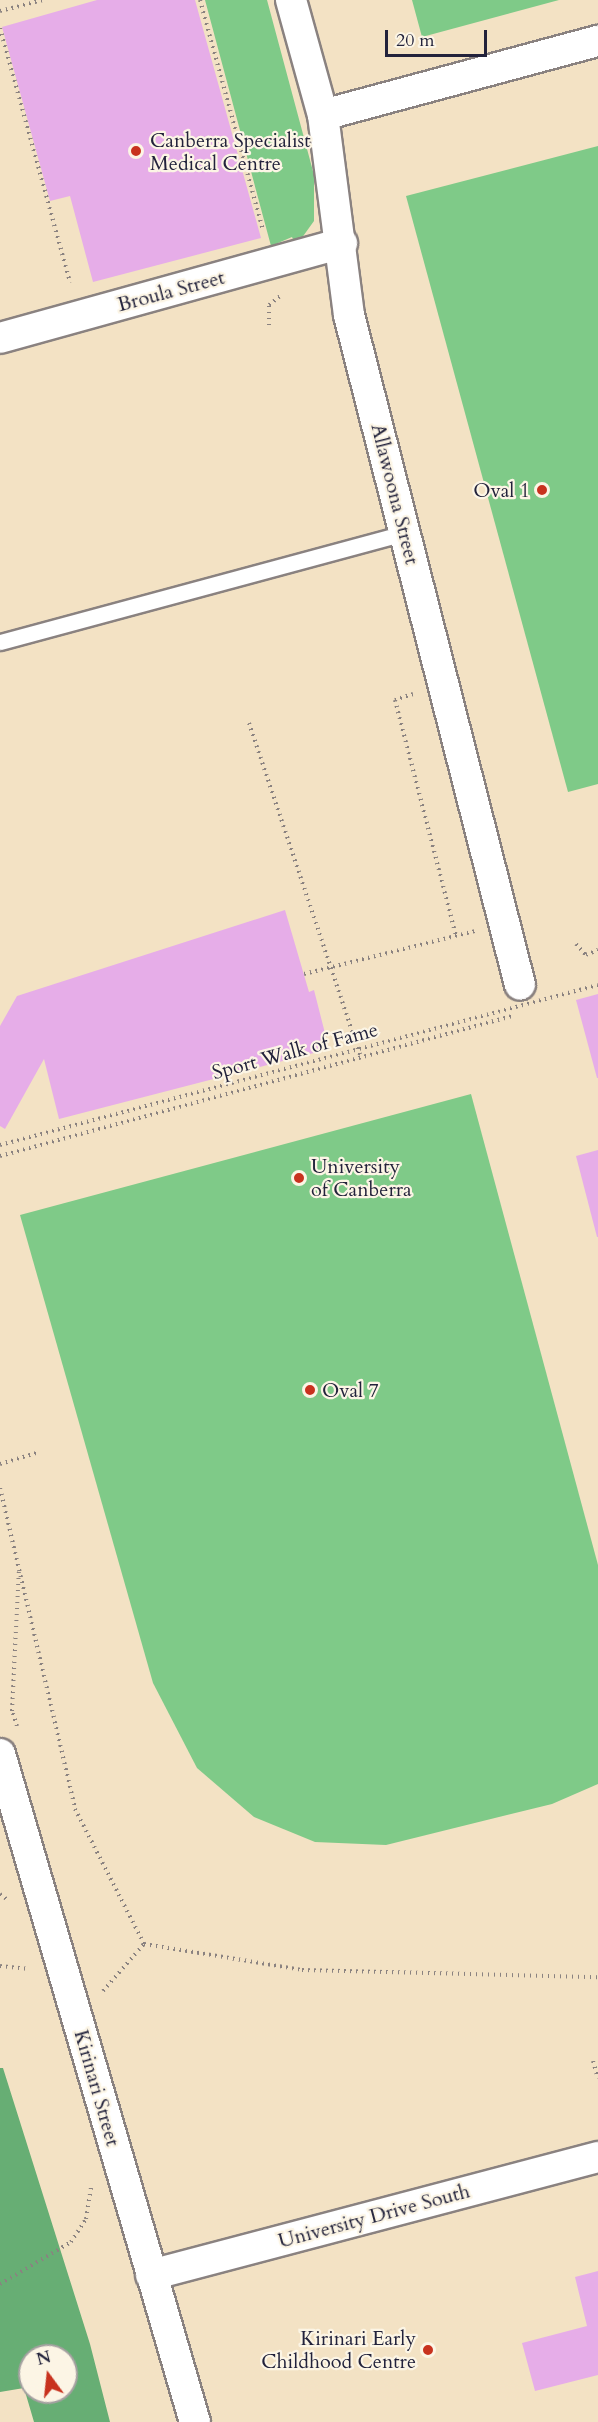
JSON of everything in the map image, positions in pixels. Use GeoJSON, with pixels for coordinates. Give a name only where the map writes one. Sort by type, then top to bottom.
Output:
{"type":"FeatureCollection","features":[{"type":"Feature","properties":{"kind":"street","name":"Allawoona Street"},"geometry":{"type":"LineString","coordinates":[[291,0],[323,115],[342,243],[349,315],[520,985]]}},
{"type":"Feature","properties":{"kind":"street"},"geometry":{"type":"LineString","coordinates":[[323,115],[598,41]]}},
{"type":"Feature","properties":{"kind":"street","name":"Broula Street"},"geometry":{"type":"LineString","coordinates":[[0,338],[342,243]]}},
{"type":"Feature","properties":{"kind":"street","name":"Kirinari Street"},"geometry":{"type":"LineString","coordinates":[[0,1754],[195,2422]]}},
{"type":"Feature","properties":{"kind":"street","name":"University Drive South"},"geometry":{"type":"LineString","coordinates":[[151,2275],[598,2157]]}},
{"type":"Feature","properties":{"kind":"lane"},"geometry":{"type":"LineString","coordinates":[[0,642],[405,532]]}},
{"type":"Feature","properties":{"kind":"path"},"geometry":{"type":"LineString","coordinates":[[0,11],[43,0]]}},
{"type":"Feature","properties":{"kind":"path"},"geometry":{"type":"LineString","coordinates":[[200,0],[266,241]]}},
{"type":"Feature","properties":{"kind":"path"},"geometry":{"type":"LineString","coordinates":[[0,27],[69,283],[77,281]]}},
{"type":"Feature","properties":{"kind":"path"},"geometry":{"type":"LineString","coordinates":[[418,692],[395,700],[456,936]]}},
{"type":"Feature","properties":{"kind":"path"},"geometry":{"type":"LineString","coordinates":[[249,723],[361,1057]]}},
{"type":"Feature","properties":{"kind":"path"},"geometry":{"type":"LineString","coordinates":[[304,974],[505,923]]}},
{"type":"Feature","properties":{"kind":"path"},"geometry":{"type":"LineString","coordinates":[[576,944],[586,955],[598,950]]}},
{"type":"Feature","properties":{"kind":"path","name":"Sport Walk of Fame"},"geometry":{"type":"LineString","coordinates":[[0,1145],[598,985]]}},
{"type":"Feature","properties":{"kind":"path"},"geometry":{"type":"LineString","coordinates":[[0,1156],[516,1015]]}},
{"type":"Feature","properties":{"kind":"path"},"geometry":{"type":"LineString","coordinates":[[0,1464],[37,1453]]}},
{"type":"Feature","properties":{"kind":"path"},"geometry":{"type":"LineString","coordinates":[[0,1488],[75,1809],[144,1944]]}},
{"type":"Feature","properties":{"kind":"path"},"geometry":{"type":"LineString","coordinates":[[12,1712],[19,1569]]}},
{"type":"Feature","properties":{"kind":"path"},"geometry":{"type":"LineString","coordinates":[[144,1944],[302,1970],[598,1977]]}},
{"type":"Feature","properties":{"kind":"path"},"geometry":{"type":"LineString","coordinates":[[100,1995],[144,1944]]}},
{"type":"Feature","properties":{"kind":"path"},"geometry":{"type":"LineString","coordinates":[[0,1966],[30,1969],[32,1979]]}},
{"type":"Feature","properties":{"kind":"path"},"geometry":{"type":"LineString","coordinates":[[593,2061],[598,2078]]}},
{"type":"Feature","properties":{"kind":"path"},"geometry":{"type":"LineString","coordinates":[[0,2284],[71,2242],[86,2219],[91,2188]]}},
{"type":"Feature","properties":{"kind":"green space"},"geometry":{"type":"Polygon","coordinates":[[[205,0],[267,0],[314,175],[314,221],[296,246],[292,237],[271,246],[205,0]]]}},
{"type":"Feature","properties":{"kind":"green space"},"geometry":{"type":"Polygon","coordinates":[[[412,0],[559,0],[422,37],[412,0]]]}},
{"type":"Feature","properties":{"kind":"green space","name":"Oval 1"},"geometry":{"type":"Polygon","coordinates":[[[598,146],[598,784],[568,792],[406,196],[598,146]]]}},
{"type":"Feature","properties":{"kind":"green space","name":"Oval 7"},"geometry":{"type":"Polygon","coordinates":[[[471,1094],[598,1565],[598,1784],[552,1804],[386,1845],[315,1842],[254,1817],[197,1768],[153,1683],[20,1215],[471,1094]]]}},
{"type":"Feature","properties":{"kind":"green space"},"geometry":{"type":"Polygon","coordinates":[[[0,2068],[3,2068],[90,2344],[110,2422],[34,2422],[29,2404],[78,2404],[78,2344],[18,2344],[18,2389],[0,2392],[0,2068]]]}},
{"type":"Feature","properties":{"kind":"building","name":"Canberra Specialist Medical Centre"},"geometry":{"type":"Polygon","coordinates":[[[97,0],[195,0],[261,238],[93,282],[70,196],[50,201],[2,27],[97,0]]]}},
{"type":"Feature","properties":{"kind":"building"},"geometry":{"type":"Polygon","coordinates":[[[285,910],[309,992],[314,990],[329,1049],[59,1119],[44,1059],[5,1129],[0,1126],[0,1026],[17,996],[285,910]]]}},
{"type":"Feature","properties":{"kind":"building"},"geometry":{"type":"Polygon","coordinates":[[[598,994],[598,1078],[597,1078],[576,1000],[598,994]]]}},
{"type":"Feature","properties":{"kind":"building"},"geometry":{"type":"Polygon","coordinates":[[[598,1150],[598,1237],[597,1237],[576,1156],[598,1150]]]}},
{"type":"Feature","properties":{"kind":"building"},"geometry":{"type":"Polygon","coordinates":[[[598,2271],[598,2375],[535,2391],[522,2343],[587,2326],[575,2277],[598,2271]]]}},
{"type":"Feature","properties":{"kind":"place","name":"Canberra Specialist Medical Centre"},"geometry":{"type":"Point","coordinates":[136,151]}},
{"type":"Feature","properties":{"kind":"place","name":"Oval 1"},"geometry":{"type":"Point","coordinates":[542,490]}},
{"type":"Feature","properties":{"kind":"place","name":"University of Canberra"},"geometry":{"type":"Point","coordinates":[299,1178]}},
{"type":"Feature","properties":{"kind":"place","name":"Oval 7"},"geometry":{"type":"Point","coordinates":[310,1390]}},
{"type":"Feature","properties":{"kind":"place","name":"Kirinari Early Childhood Centre"},"geometry":{"type":"Point","coordinates":[428,2350]}}]}
